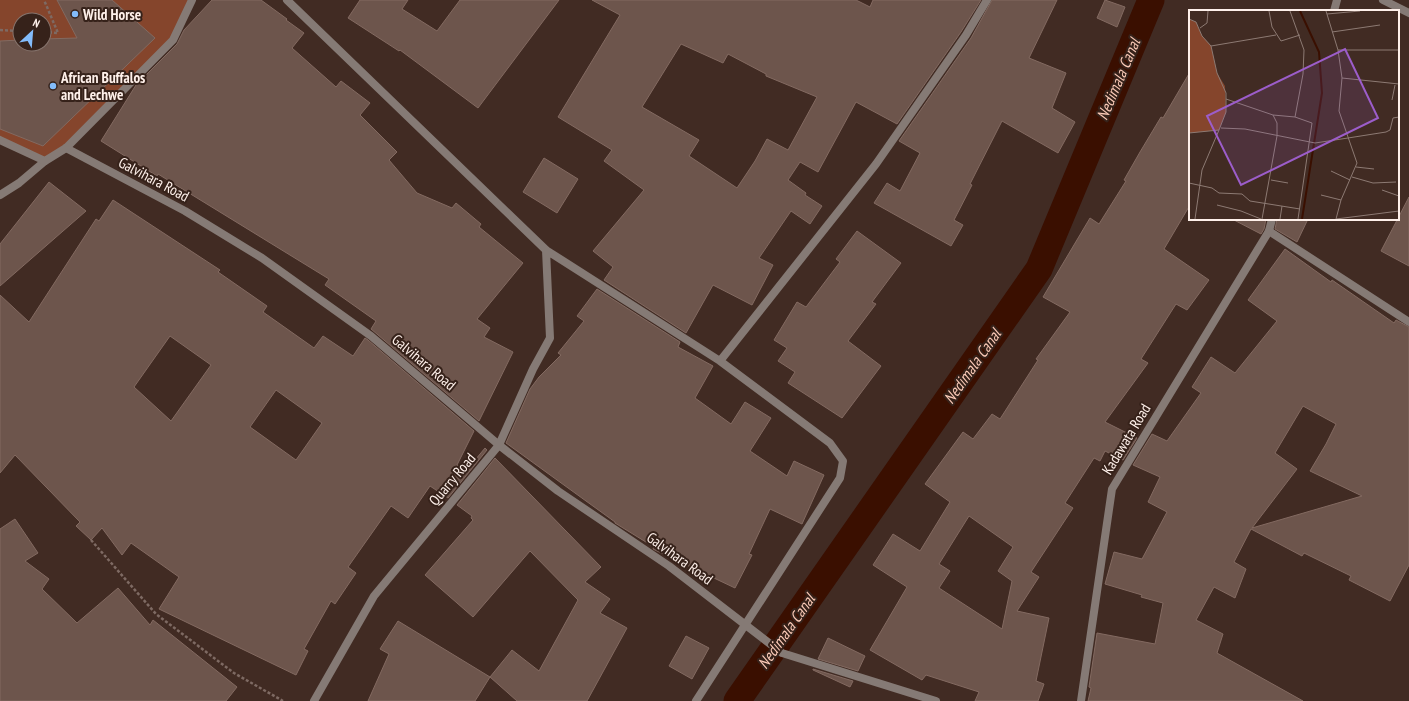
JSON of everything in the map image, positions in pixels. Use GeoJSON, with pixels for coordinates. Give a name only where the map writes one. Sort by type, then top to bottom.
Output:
{"type":"FeatureCollection","features":[{"type":"Feature","properties":{"kind":"street"},"geometry":{"type":"LineString","coordinates":[[0,195],[19,183],[45,161],[66,148],[173,40],[192,0]]}},
{"type":"Feature","properties":{"kind":"street"},"geometry":{"type":"LineString","coordinates":[[287,0],[546,250],[720,362],[830,443],[844,461],[840,478],[719,668],[696,701]]}},
{"type":"Feature","properties":{"kind":"street"},"geometry":{"type":"LineString","coordinates":[[720,362],[876,164],[966,35],[986,0]]}},
{"type":"Feature","properties":{"kind":"street"},"geometry":{"type":"LineString","coordinates":[[1334,10],[1337,0]]}},
{"type":"Feature","properties":{"kind":"street"},"geometry":{"type":"LineString","coordinates":[[1383,0],[1409,13]]}},
{"type":"Feature","properties":{"kind":"street"},"geometry":{"type":"LineString","coordinates":[[0,140],[45,161]]}},
{"type":"Feature","properties":{"kind":"street","name":"Galvihara Road"},"geometry":{"type":"LineString","coordinates":[[66,148],[185,211],[262,258],[371,336],[499,445],[558,491],[669,566],[782,653],[936,701]]}},
{"type":"Feature","properties":{"kind":"street","name":"Kadawata Road"},"geometry":{"type":"LineString","coordinates":[[1081,701],[1112,489],[1269,231],[1272,220]]}},
{"type":"Feature","properties":{"kind":"street"},"geometry":{"type":"LineString","coordinates":[[1269,231],[1409,322]]}},
{"type":"Feature","properties":{"kind":"street","name":"Quarry Road"},"geometry":{"type":"LineString","coordinates":[[314,701],[374,596],[499,445],[532,369],[550,338],[546,250]]}},
{"type":"Feature","properties":{"kind":"path"},"geometry":{"type":"LineString","coordinates":[[44,0],[49,12]]}},
{"type":"Feature","properties":{"kind":"path"},"geometry":{"type":"LineString","coordinates":[[52,19],[58,33],[52,33]]}},
{"type":"Feature","properties":{"kind":"path"},"geometry":{"type":"LineString","coordinates":[[0,30],[12,31]]}},
{"type":"Feature","properties":{"kind":"path"},"geometry":{"type":"LineString","coordinates":[[91,540],[156,614],[234,673],[283,701]]}},
{"type":"Feature","properties":{"kind":"shaded area"},"geometry":{"type":"Polygon","coordinates":[[[0,0],[192,0],[173,40],[66,148],[45,161],[0,140],[0,0]]]}},
{"type":"Feature","properties":{"kind":"building","name":"African Buffalos and Lechwe"},"geometry":{"type":"Polygon","coordinates":[[[57,0],[112,0],[155,38],[43,146],[0,129],[0,41],[12,40],[12,52],[52,52],[52,39],[77,38],[57,0]]]}},
{"type":"Feature","properties":{"kind":"building"},"geometry":{"type":"Polygon","coordinates":[[[212,0],[261,0],[304,33],[292,48],[336,87],[341,81],[370,103],[360,115],[397,152],[389,160],[417,193],[452,208],[456,203],[481,224],[479,227],[523,263],[477,319],[490,328],[484,337],[513,352],[479,421],[371,329],[376,321],[325,285],[329,279],[158,174],[157,176],[101,141],[136,85],[177,44],[184,30],[212,0]]]}},
{"type":"Feature","properties":{"kind":"building"},"geometry":{"type":"Polygon","coordinates":[[[360,0],[408,0],[402,9],[437,31],[460,0],[559,0],[478,108],[400,50],[399,51],[348,18],[360,0]]]}},
{"type":"Feature","properties":{"kind":"building"},"geometry":{"type":"Polygon","coordinates":[[[592,0],[856,0],[870,7],[873,0],[981,0],[961,32],[897,124],[856,102],[818,172],[800,162],[788,180],[806,193],[805,195],[822,206],[810,224],[791,211],[759,258],[773,265],[752,305],[713,285],[686,333],[604,280],[613,267],[593,251],[644,190],[604,161],[612,150],[558,117],[620,15],[592,0]],[[681,44],[642,107],[699,140],[689,156],[737,188],[755,161],[767,139],[788,150],[817,97],[766,76],[766,74],[728,54],[723,63],[681,44]]]}},
{"type":"Feature","properties":{"kind":"building"},"geometry":{"type":"Polygon","coordinates":[[[992,0],[1057,0],[1029,58],[1066,73],[1052,108],[1075,122],[1058,153],[1002,121],[970,184],[972,185],[954,220],[963,225],[951,246],[874,203],[887,183],[900,191],[920,153],[899,141],[971,38],[992,0]]]}},
{"type":"Feature","properties":{"kind":"building"},"geometry":{"type":"Polygon","coordinates":[[[1105,0],[1125,7],[1117,27],[1097,18],[1105,0]]]}},
{"type":"Feature","properties":{"kind":"building"},"geometry":{"type":"Polygon","coordinates":[[[1189,74],[1189,207],[1164,249],[1209,280],[1187,310],[1176,304],[1141,359],[1148,363],[1105,422],[1137,438],[1123,460],[1105,451],[1100,461],[1094,458],[1065,503],[1073,508],[1031,572],[1039,577],[1017,611],[1049,618],[1036,681],[1044,684],[1038,701],[975,701],[979,692],[926,675],[922,680],[870,650],[907,587],[873,565],[893,534],[920,551],[950,502],[925,484],[963,432],[973,439],[992,414],[1000,419],[1038,360],[1036,359],[1070,312],[1043,297],[1090,218],[1099,224],[1126,181],[1124,180],[1161,117],[1163,118],[1189,74]],[[969,516],[939,564],[950,571],[939,588],[1002,629],[1012,581],[998,571],[1013,547],[969,516]]]}},
{"type":"Feature","properties":{"kind":"building"},"geometry":{"type":"Polygon","coordinates":[[[544,158],[578,179],[557,213],[523,192],[544,158]]]}},
{"type":"Feature","properties":{"kind":"building"},"geometry":{"type":"Polygon","coordinates":[[[49,182],[86,211],[0,286],[0,244],[49,182]]]}},
{"type":"Feature","properties":{"kind":"building"},"geometry":{"type":"Polygon","coordinates":[[[1409,197],[1409,266],[1381,251],[1397,220],[1399,220],[1399,216],[1409,197]]]}},
{"type":"Feature","properties":{"kind":"building"},"geometry":{"type":"Polygon","coordinates":[[[113,200],[220,270],[218,272],[267,306],[263,312],[314,348],[323,336],[353,356],[365,338],[474,431],[457,465],[466,471],[485,448],[487,450],[448,498],[430,486],[408,518],[391,506],[348,567],[356,573],[335,604],[331,601],[304,649],[308,651],[296,675],[159,609],[179,577],[131,543],[122,555],[102,528],[91,540],[76,526],[80,522],[15,455],[0,473],[0,295],[29,322],[96,219],[99,221],[113,200]],[[170,336],[134,387],[171,421],[211,365],[170,336]],[[276,390],[250,427],[296,460],[322,423],[276,390]]]}},
{"type":"Feature","properties":{"kind":"building"},"geometry":{"type":"Polygon","coordinates":[[[1234,220],[1266,220],[1264,229],[1261,234],[1234,220]]]}},
{"type":"Feature","properties":{"kind":"building"},"geometry":{"type":"Polygon","coordinates":[[[1277,220],[1308,220],[1297,242],[1275,229],[1277,220]]]}},
{"type":"Feature","properties":{"kind":"building"},"geometry":{"type":"Polygon","coordinates":[[[857,231],[901,263],[872,302],[876,304],[848,341],[881,366],[842,418],[788,383],[795,372],[778,361],[787,348],[774,340],[797,302],[806,307],[840,262],[836,259],[857,231]]]}},
{"type":"Feature","properties":{"kind":"building"},"geometry":{"type":"Polygon","coordinates":[[[1285,249],[1331,282],[1332,280],[1394,323],[1396,320],[1409,327],[1409,565],[1390,601],[1349,580],[1351,576],[1304,553],[1302,556],[1251,529],[1234,562],[1246,569],[1235,598],[1214,587],[1196,620],[1223,634],[1217,653],[1303,701],[1088,701],[1091,688],[1089,687],[1097,633],[1155,644],[1163,603],[1105,584],[1114,552],[1142,559],[1167,512],[1148,502],[1160,477],[1133,465],[1152,434],[1167,441],[1201,393],[1192,387],[1211,357],[1235,373],[1277,321],[1248,300],[1285,249]],[[1303,406],[1275,453],[1297,469],[1252,528],[1362,496],[1310,471],[1336,424],[1303,406]]]}},
{"type":"Feature","properties":{"kind":"building"},"geometry":{"type":"Polygon","coordinates":[[[597,289],[680,342],[678,347],[713,366],[695,398],[731,424],[745,402],[771,418],[750,451],[787,476],[794,461],[824,475],[802,524],[770,509],[749,554],[752,555],[735,588],[653,549],[654,547],[615,523],[506,443],[530,389],[539,377],[561,355],[558,353],[584,321],[577,316],[597,289]]]}},
{"type":"Feature","properties":{"kind":"building"},"geometry":{"type":"Polygon","coordinates":[[[495,458],[601,567],[585,582],[610,599],[600,613],[627,628],[587,701],[517,701],[490,677],[512,650],[539,671],[578,600],[530,551],[473,617],[425,575],[473,520],[471,518],[472,516],[457,505],[495,458]]]}},
{"type":"Feature","properties":{"kind":"building"},"geometry":{"type":"Polygon","coordinates":[[[15,519],[38,553],[25,561],[49,579],[42,589],[77,623],[118,588],[150,625],[153,620],[237,687],[226,701],[0,701],[0,529],[15,519]]]}},
{"type":"Feature","properties":{"kind":"building"},"geometry":{"type":"Polygon","coordinates":[[[398,621],[490,677],[475,701],[368,701],[389,654],[380,649],[398,621]]]}},
{"type":"Feature","properties":{"kind":"building"},"geometry":{"type":"Polygon","coordinates":[[[686,636],[709,648],[692,679],[669,666],[686,636]]]}},
{"type":"Feature","properties":{"kind":"building"},"geometry":{"type":"Polygon","coordinates":[[[828,638],[865,656],[858,671],[818,659],[828,638]]]}},
{"type":"Feature","properties":{"kind":"building"},"geometry":{"type":"Polygon","coordinates":[[[813,669],[853,681],[850,687],[813,669]]]}},
{"type":"Feature","properties":{"kind":"waterway","name":"Nedimala Canal"},"geometry":{"type":"LineString","coordinates":[[737,701],[1039,269],[1151,0]]}},
{"type":"Feature","properties":{"kind":"place","name":"Wild Horse"},"geometry":{"type":"Point","coordinates":[75,14]}},
{"type":"Feature","properties":{"kind":"place","name":"African Buffalos and Lechwe"},"geometry":{"type":"Point","coordinates":[53,86]}}]}
